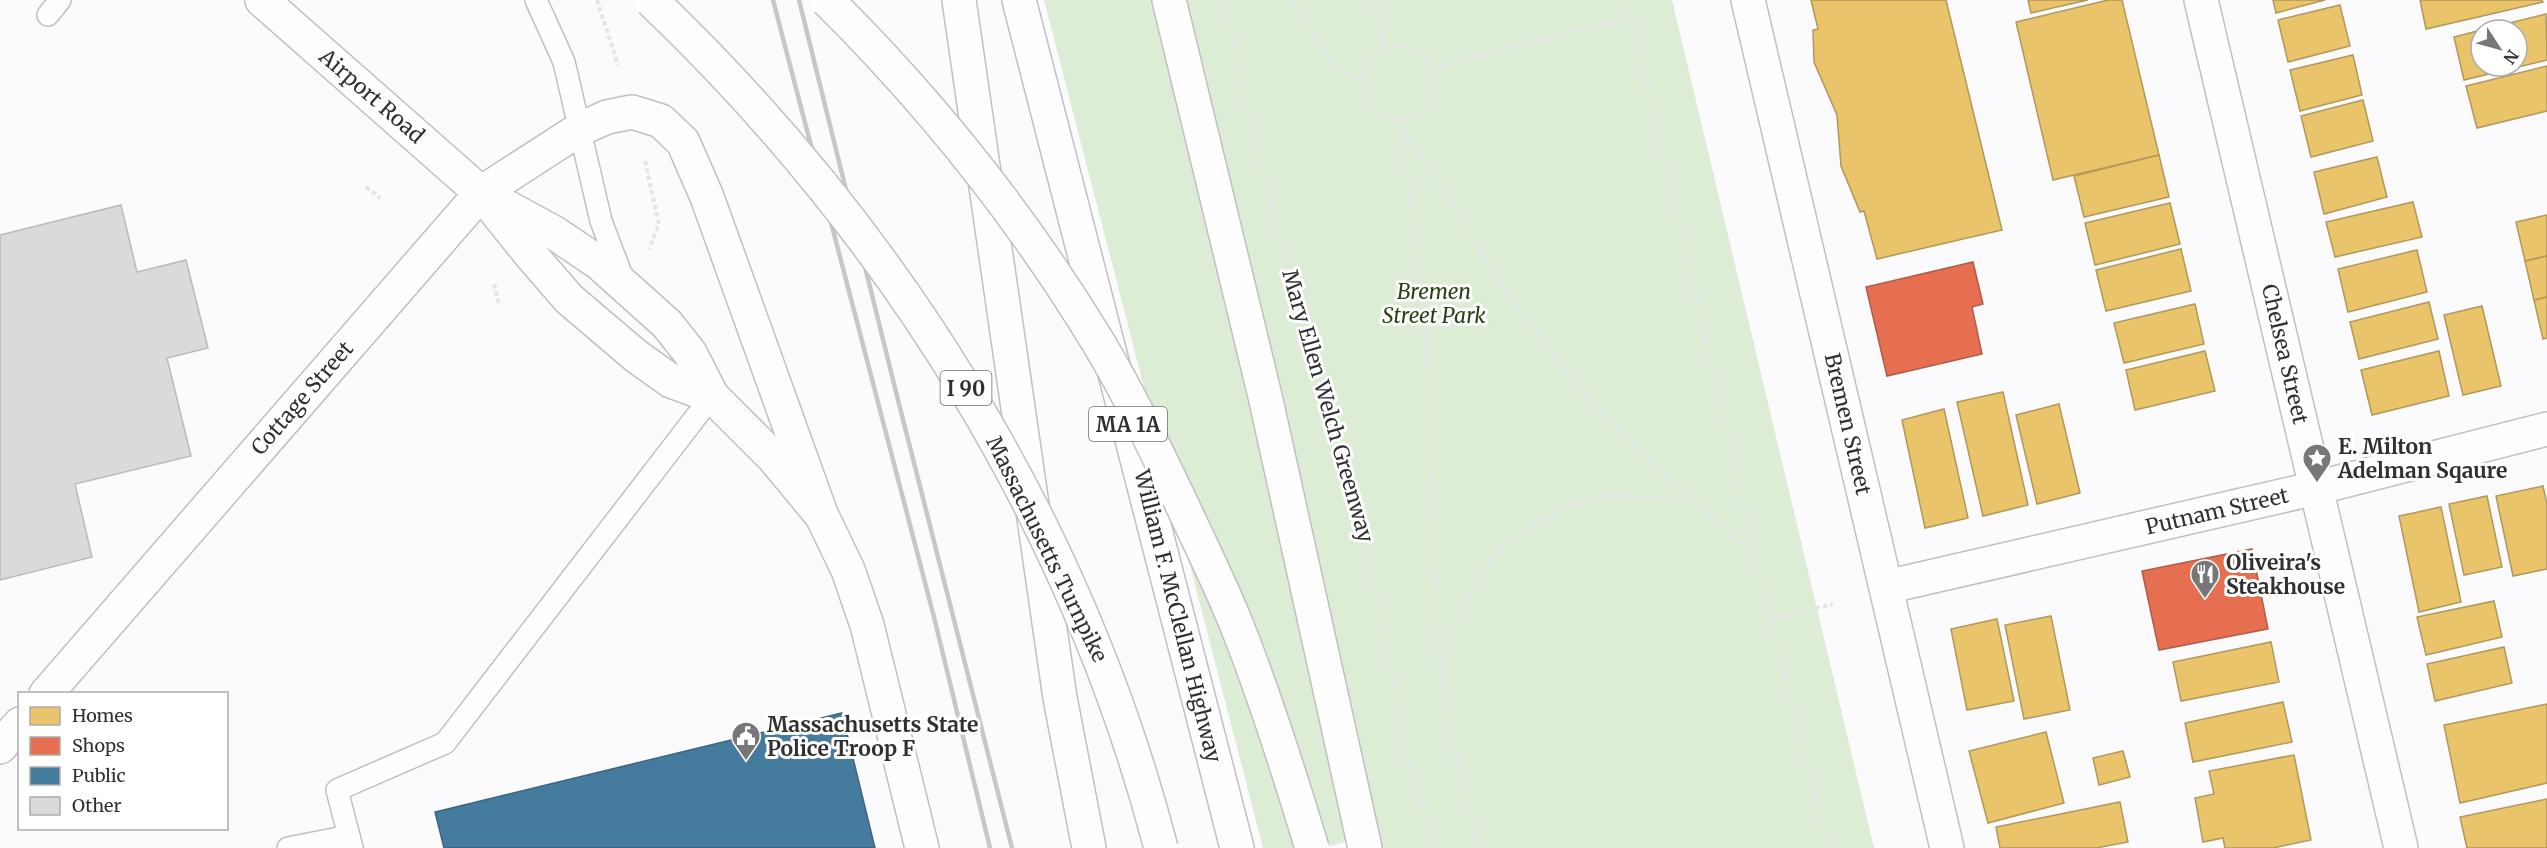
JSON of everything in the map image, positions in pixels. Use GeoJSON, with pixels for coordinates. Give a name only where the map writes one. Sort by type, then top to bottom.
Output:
{"type":"FeatureCollection","features":[{"type":"Feature","properties":{"kind":"main road","name":"Airport Road"},"geometry":{"type":"LineString","coordinates":[[262,0],[481,193]]}},
{"type":"Feature","properties":{"kind":"main road","name":"Massachusetts Turnpike"},"geometry":{"type":"LineString","coordinates":[[651,0],[736,84],[814,174],[907,296],[955,370],[1023,490],[1078,605],[1129,736],[1161,848]]}},
{"type":"Feature","properties":{"kind":"main road"},"geometry":{"type":"LineString","coordinates":[[827,0],[899,76],[962,148],[1054,273],[1099,343],[1171,482],[1239,630],[1288,768],[1312,848]]}},
{"type":"Feature","properties":{"kind":"main road"},"geometry":{"type":"LineString","coordinates":[[959,0],[1060,698],[1089,848]]}},
{"type":"Feature","properties":{"kind":"main road","name":"William F. McClellan Highway"},"geometry":{"type":"LineString","coordinates":[[1019,0],[1238,848]]}},
{"type":"Feature","properties":{"kind":"main road"},"geometry":{"type":"LineString","coordinates":[[1169,0],[1265,396],[1364,843]]}},
{"type":"Feature","properties":{"kind":"main road","name":"Bremen Street"},"geometry":{"type":"LineString","coordinates":[[1748,0],[1947,848]]}},
{"type":"Feature","properties":{"kind":"main road","name":"Chelsea Street"},"geometry":{"type":"LineString","coordinates":[[2201,0],[2401,848]]}},
{"type":"Feature","properties":{"kind":"main road","name":"Cottage Street"},"geometry":{"type":"LineString","coordinates":[[47,692],[481,193],[580,129],[607,117],[632,112],[661,121],[683,142],[706,197],[822,516]]}},
{"type":"Feature","properties":{"kind":"main road"},"geometry":{"type":"LineString","coordinates":[[481,193],[553,232],[599,263],[667,324],[690,353],[712,396],[773,457],[822,516],[848,570],[867,625],[922,848]]}},
{"type":"Feature","properties":{"kind":"main road"},"geometry":{"type":"LineString","coordinates":[[481,193],[530,254],[577,306],[636,356],[671,381],[712,396]]}},
{"type":"Feature","properties":{"kind":"main road","name":"Putnam Street"},"geometry":{"type":"LineString","coordinates":[[1886,587],[2316,488],[2547,429]]}},
{"type":"Feature","properties":{"kind":"main road"},"geometry":{"type":"LineString","coordinates":[[0,747],[18,726]]}},
{"type":"Feature","properties":{"kind":"lane"},"geometry":{"type":"LineString","coordinates":[[536,0],[564,62],[601,220],[626,288]]}},
{"type":"Feature","properties":{"kind":"lane"},"geometry":{"type":"LineString","coordinates":[[288,848],[350,842],[337,790],[445,743],[712,396]]}},
{"type":"Feature","properties":{"kind":"path"},"geometry":{"type":"LineString","coordinates":[[597,0],[618,65]]}},
{"type":"Feature","properties":{"kind":"path","name":"Mary Ellen Welch Greenway"},"geometry":{"type":"LineString","coordinates":[[1224,0],[1261,168],[1282,250],[1361,504],[1406,755],[1436,848]]}},
{"type":"Feature","properties":{"kind":"path"},"geometry":{"type":"LineString","coordinates":[[1292,0],[1335,67],[1361,78]]}},
{"type":"Feature","properties":{"kind":"path"},"geometry":{"type":"LineString","coordinates":[[1372,0],[1383,41]]}},
{"type":"Feature","properties":{"kind":"path"},"geometry":{"type":"LineString","coordinates":[[1383,48],[1387,0]]}},
{"type":"Feature","properties":{"kind":"path"},"geometry":{"type":"LineString","coordinates":[[1627,0],[1757,560],[1827,848]]}},
{"type":"Feature","properties":{"kind":"path"},"geometry":{"type":"LineString","coordinates":[[1433,68],[1631,17]]}},
{"type":"Feature","properties":{"kind":"path"},"geometry":{"type":"LineString","coordinates":[[1407,46],[1426,58],[1433,68],[1435,90],[1425,110],[1405,120],[1394,120],[1373,111],[1361,90],[1361,78],[1365,66],[1372,56],[1383,48],[1407,46]]}},
{"type":"Feature","properties":{"kind":"path"},"geometry":{"type":"LineString","coordinates":[[1394,120],[1432,170],[1502,288],[1599,411],[1757,560]]}},
{"type":"Feature","properties":{"kind":"path"},"geometry":{"type":"LineString","coordinates":[[1403,132],[1426,335],[1431,542],[1441,672],[1457,764],[1481,848]]}},
{"type":"Feature","properties":{"kind":"path"},"geometry":{"type":"LineString","coordinates":[[644,160],[659,224],[648,253]]}},
{"type":"Feature","properties":{"kind":"path"},"geometry":{"type":"LineString","coordinates":[[366,187],[380,198]]}},
{"type":"Feature","properties":{"kind":"path"},"geometry":{"type":"LineString","coordinates":[[494,284],[499,304]]}},
{"type":"Feature","properties":{"kind":"path"},"geometry":{"type":"LineString","coordinates":[[1441,672],[1449,639],[1465,600],[1488,566],[1511,539],[1534,523],[1581,501],[1609,496],[1693,502]]}},
{"type":"Feature","properties":{"kind":"path"},"geometry":{"type":"LineString","coordinates":[[1772,619],[1833,604]]}},
{"type":"Feature","properties":{"kind":"green space","name":"Bremen Street Park"},"geometry":{"type":"Polygon","coordinates":[[[1044,0],[1672,0],[1874,848],[1382,848],[1378,834],[1321,848],[1263,848],[1044,0]]]}},
{"type":"Feature","properties":{"kind":"building: Homes"},"geometry":{"type":"Polygon","coordinates":[[[1811,0],[1946,0],[2002,230],[1877,259],[1864,211],[1860,212],[1841,166],[1837,115],[1814,62],[1813,30],[1818,29],[1811,0]]]}},
{"type":"Feature","properties":{"kind":"building: Homes"},"geometry":{"type":"Polygon","coordinates":[[[2028,0],[2088,0],[2031,13],[2028,0]]]}},
{"type":"Feature","properties":{"kind":"building: Homes"},"geometry":{"type":"Polygon","coordinates":[[[2108,0],[2122,0],[2159,155],[2053,180],[2016,22],[2108,0]]]}},
{"type":"Feature","properties":{"kind":"building: Homes"},"geometry":{"type":"Polygon","coordinates":[[[2273,0],[2325,0],[2276,13],[2273,0]]]}},
{"type":"Feature","properties":{"kind":"building: Homes"},"geometry":{"type":"Polygon","coordinates":[[[2420,0],[2542,0],[2543,2],[2469,18],[2426,29],[2420,0]]]}},
{"type":"Feature","properties":{"kind":"building: Homes"},"geometry":{"type":"Polygon","coordinates":[[[2340,5],[2350,46],[2288,62],[2278,20],[2340,5]]]}},
{"type":"Feature","properties":{"kind":"building: Homes"},"geometry":{"type":"Polygon","coordinates":[[[2546,14],[2547,60],[2529,64],[2529,18],[2546,14]]]}},
{"type":"Feature","properties":{"kind":"building: Homes"},"geometry":{"type":"Polygon","coordinates":[[[2469,33],[2469,78],[2472,78],[2464,80],[2454,37],[2469,33]]]}},
{"type":"Feature","properties":{"kind":"building: Homes"},"geometry":{"type":"Polygon","coordinates":[[[2353,55],[2362,95],[2300,111],[2290,70],[2353,55]]]}},
{"type":"Feature","properties":{"kind":"building: Homes"},"geometry":{"type":"Polygon","coordinates":[[[2547,66],[2547,111],[2477,128],[2466,86],[2498,78],[2529,78],[2529,70],[2547,66]]]}},
{"type":"Feature","properties":{"kind":"building: Homes"},"geometry":{"type":"Polygon","coordinates":[[[2363,100],[2373,141],[2311,157],[2301,116],[2363,100]]]}},
{"type":"Feature","properties":{"kind":"building: Homes"},"geometry":{"type":"Polygon","coordinates":[[[2159,155],[2169,197],[2084,217],[2074,176],[2159,155]]]}},
{"type":"Feature","properties":{"kind":"building: Homes"},"geometry":{"type":"Polygon","coordinates":[[[2377,157],[2387,197],[2324,214],[2314,172],[2377,157]]]}},
{"type":"Feature","properties":{"kind":"building: Homes"},"geometry":{"type":"Polygon","coordinates":[[[2413,202],[2422,237],[2335,257],[2326,222],[2413,202]]]}},
{"type":"Feature","properties":{"kind":"building: Homes"},"geometry":{"type":"Polygon","coordinates":[[[2170,203],[2180,244],[2095,265],[2085,223],[2170,203]]]}},
{"type":"Feature","properties":{"kind":"building: Homes"},"geometry":{"type":"Polygon","coordinates":[[[2547,215],[2547,256],[2525,261],[2516,222],[2547,215]]]}},
{"type":"Feature","properties":{"kind":"building: Homes"},"geometry":{"type":"Polygon","coordinates":[[[2181,249],[2191,291],[2106,311],[2096,270],[2181,249]]]}},
{"type":"Feature","properties":{"kind":"building: Homes"},"geometry":{"type":"Polygon","coordinates":[[[2417,250],[2427,292],[2348,312],[2338,269],[2417,250]]]}},
{"type":"Feature","properties":{"kind":"building: Homes"},"geometry":{"type":"Polygon","coordinates":[[[2547,256],[2547,297],[2534,300],[2525,261],[2547,256]]]}},
{"type":"Feature","properties":{"kind":"building: Homes"},"geometry":{"type":"Polygon","coordinates":[[[2547,297],[2547,338],[2543,339],[2534,300],[2547,297]]]}},
{"type":"Feature","properties":{"kind":"building: Homes"},"geometry":{"type":"Polygon","coordinates":[[[2429,302],[2438,339],[2359,359],[2350,322],[2429,302]]]}},
{"type":"Feature","properties":{"kind":"building: Homes"},"geometry":{"type":"Polygon","coordinates":[[[2195,304],[2204,344],[2124,363],[2114,323],[2195,304]]]}},
{"type":"Feature","properties":{"kind":"building: Homes"},"geometry":{"type":"Polygon","coordinates":[[[2482,306],[2501,386],[2463,395],[2444,315],[2482,306]]]}},
{"type":"Feature","properties":{"kind":"building: Homes"},"geometry":{"type":"Polygon","coordinates":[[[2205,351],[2215,391],[2135,410],[2126,370],[2205,351]]]}},
{"type":"Feature","properties":{"kind":"building: Homes"},"geometry":{"type":"Polygon","coordinates":[[[2439,351],[2449,396],[2372,415],[2361,370],[2439,351]]]}},
{"type":"Feature","properties":{"kind":"building: Homes"},"geometry":{"type":"Polygon","coordinates":[[[2003,392],[2028,505],[1983,516],[1957,402],[2003,392]]]}},
{"type":"Feature","properties":{"kind":"building: Homes"},"geometry":{"type":"Polygon","coordinates":[[[2059,404],[2080,493],[2037,504],[2016,415],[2059,404]]]}},
{"type":"Feature","properties":{"kind":"building: Homes"},"geometry":{"type":"Polygon","coordinates":[[[1944,409],[1968,518],[1925,528],[1902,420],[1944,409]]]}},
{"type":"Feature","properties":{"kind":"building: Homes"},"geometry":{"type":"Polygon","coordinates":[[[2543,486],[2547,504],[2547,569],[2513,576],[2496,496],[2543,486]]]}},
{"type":"Feature","properties":{"kind":"building: Homes"},"geometry":{"type":"Polygon","coordinates":[[[2487,496],[2502,567],[2464,575],[2449,504],[2487,496]]]}},
{"type":"Feature","properties":{"kind":"building: Homes"},"geometry":{"type":"Polygon","coordinates":[[[2441,507],[2461,602],[2419,612],[2399,516],[2441,507]]]}},
{"type":"Feature","properties":{"kind":"building: Homes"},"geometry":{"type":"Polygon","coordinates":[[[2494,601],[2502,637],[2426,655],[2417,617],[2494,601]]]}},
{"type":"Feature","properties":{"kind":"building: Homes"},"geometry":{"type":"Polygon","coordinates":[[[2051,616],[2070,710],[2024,719],[2005,625],[2051,616]]]}},
{"type":"Feature","properties":{"kind":"building: Homes"},"geometry":{"type":"Polygon","coordinates":[[[1997,619],[2014,701],[1967,710],[1951,629],[1997,619]]]}},
{"type":"Feature","properties":{"kind":"building: Homes"},"geometry":{"type":"Polygon","coordinates":[[[2271,642],[2279,682],[2181,701],[2173,662],[2271,642]]]}},
{"type":"Feature","properties":{"kind":"building: Homes"},"geometry":{"type":"Polygon","coordinates":[[[2504,647],[2512,683],[2435,701],[2427,664],[2504,647]]]}},
{"type":"Feature","properties":{"kind":"building: Homes"},"geometry":{"type":"Polygon","coordinates":[[[2283,702],[2292,742],[2193,762],[2185,723],[2283,702]]]}},
{"type":"Feature","properties":{"kind":"building: Homes"},"geometry":{"type":"Polygon","coordinates":[[[2547,704],[2547,783],[2460,803],[2444,725],[2547,704]]]}},
{"type":"Feature","properties":{"kind":"building: Homes"},"geometry":{"type":"Polygon","coordinates":[[[2046,732],[2064,803],[1988,823],[1969,751],[2046,732]]]}},
{"type":"Feature","properties":{"kind":"building: Homes"},"geometry":{"type":"Polygon","coordinates":[[[2123,751],[2130,777],[2099,785],[2093,758],[2123,751]]]}},
{"type":"Feature","properties":{"kind":"building: Homes"},"geometry":{"type":"Polygon","coordinates":[[[2294,755],[2311,840],[2273,848],[2225,848],[2223,838],[2203,842],[2195,798],[2214,794],[2209,771],[2294,755]]]}},
{"type":"Feature","properties":{"kind":"building: Homes"},"geometry":{"type":"Polygon","coordinates":[[[2547,799],[2547,848],[2467,848],[2460,817],[2547,799]]]}},
{"type":"Feature","properties":{"kind":"building: Homes"},"geometry":{"type":"Polygon","coordinates":[[[2120,802],[2128,842],[2096,848],[2000,848],[1996,827],[2120,802]]]}},
{"type":"Feature","properties":{"kind":"building: Shops"},"geometry":{"type":"Polygon","coordinates":[[[1973,262],[1983,304],[1972,307],[1982,354],[1887,376],[1866,287],[1973,262]]]}},
{"type":"Feature","properties":{"kind":"building: Shops","name":"Oliveira's Steakhouse"},"geometry":{"type":"Polygon","coordinates":[[[2252,549],[2268,629],[2159,650],[2142,571],[2252,549]]]}},
{"type":"Feature","properties":{"kind":"building: Public","name":"Massachusetts State Police Troop F"},"geometry":{"type":"Polygon","coordinates":[[[842,713],[875,848],[444,848],[435,812],[842,713]]]}},
{"type":"Feature","properties":{"kind":"building: Other"},"geometry":{"type":"Polygon","coordinates":[[[121,205],[137,272],[186,260],[208,348],[167,358],[191,456],[75,484],[92,557],[0,580],[0,235],[121,205]]]}},
{"type":"Feature","properties":{"kind":"railway"},"geometry":{"type":"LineString","coordinates":[[773,0],[934,617],[990,848]]}},
{"type":"Feature","properties":{"kind":"railway"},"geometry":{"type":"LineString","coordinates":[[799,0],[1012,848]]}},
{"type":"Feature","properties":{"kind":"place","name":"E. Milton Adelman Sqaure"},"geometry":{"type":"Point","coordinates":[2317,484]}},
{"type":"Feature","properties":{"kind":"place","name":"Oliveira's Steakhouse"},"geometry":{"type":"Point","coordinates":[2205,600]}},
{"type":"Feature","properties":{"kind":"place","name":"Massachusetts State Police Troop F"},"geometry":{"type":"Point","coordinates":[746,762]}}]}
